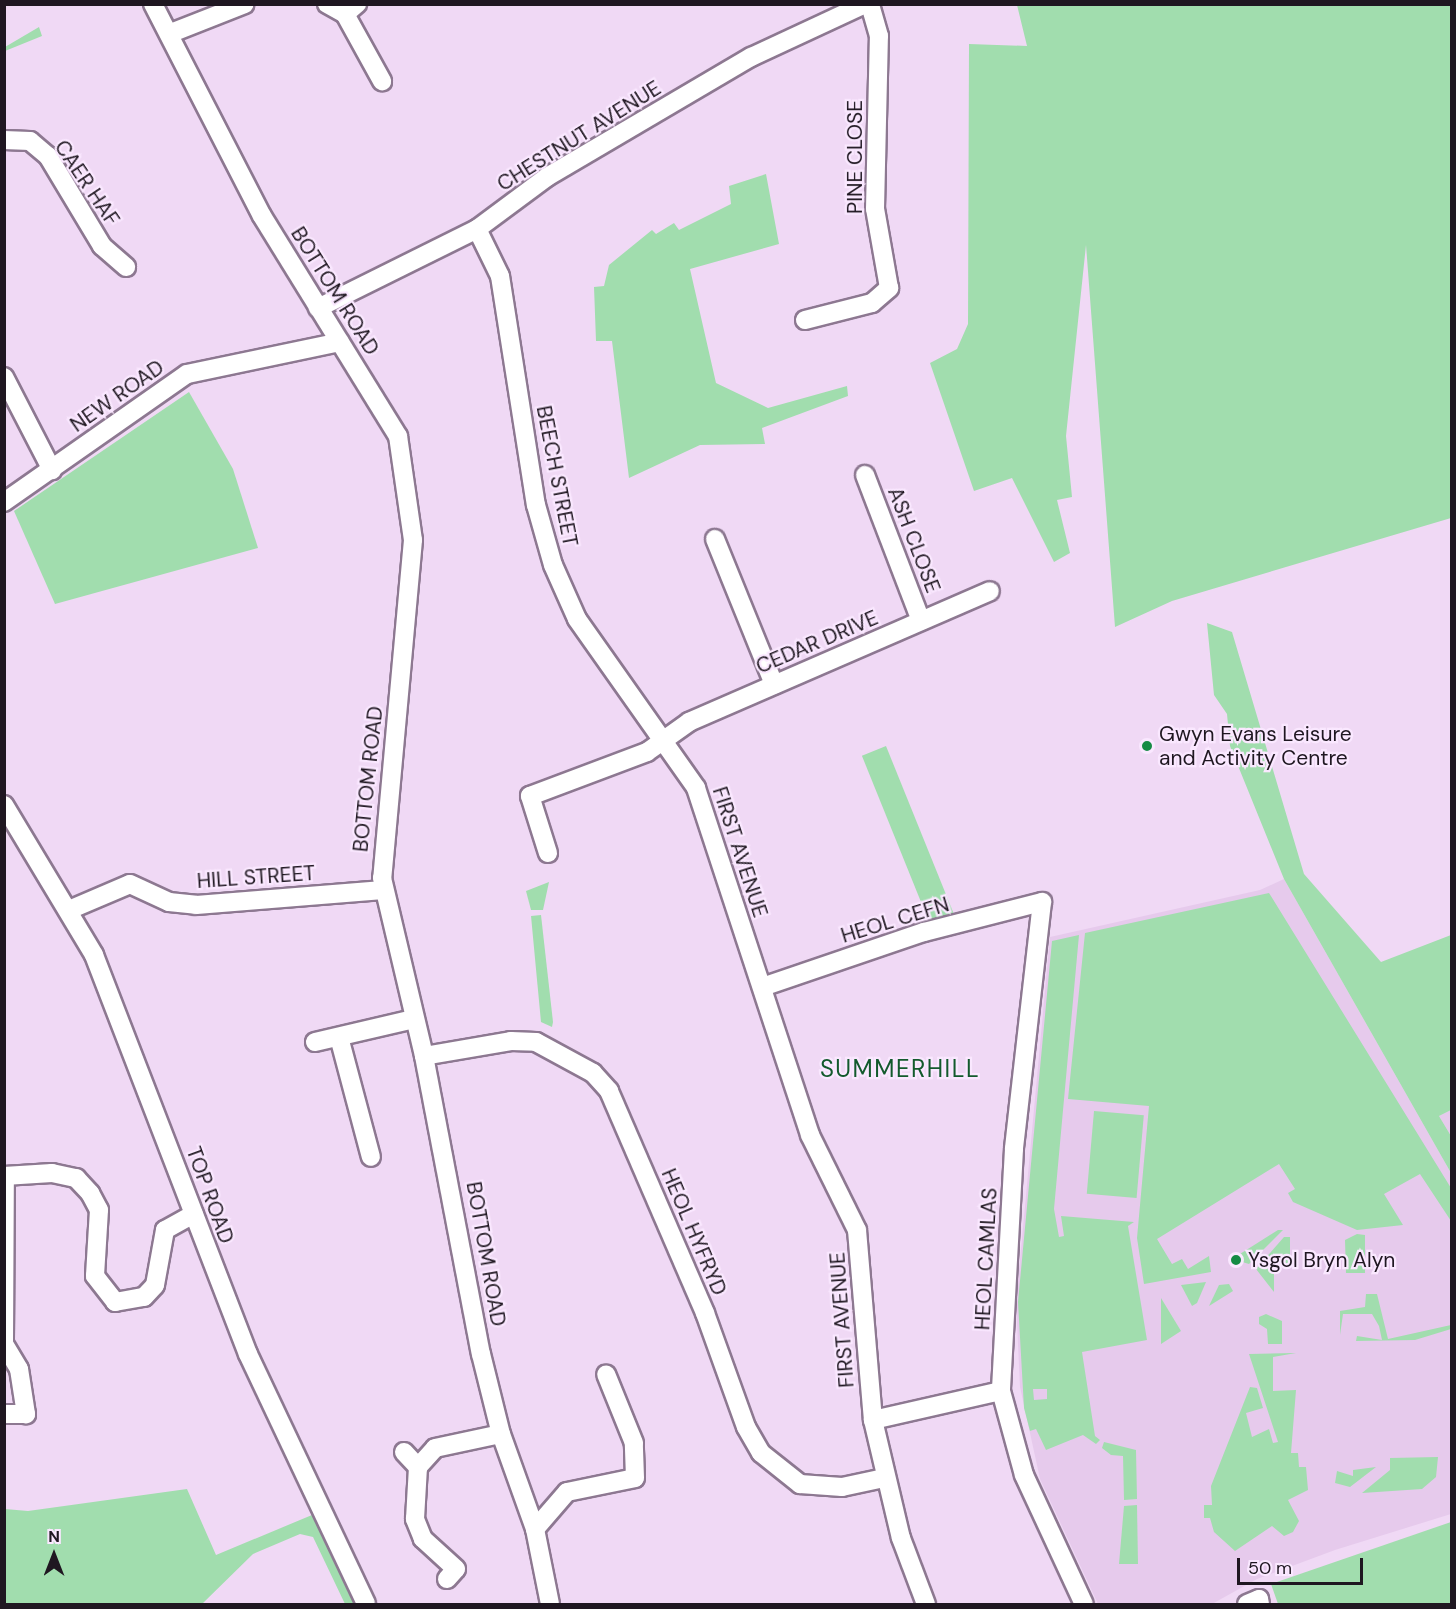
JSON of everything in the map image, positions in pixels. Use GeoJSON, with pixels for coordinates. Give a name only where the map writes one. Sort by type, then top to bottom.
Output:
{"type":"FeatureCollection","features":[{"type":"Feature","properties":{"kind":"street","name":"BOTTOM ROAD"},"geometry":{"type":"LineString","coordinates":[[153,4],[171,33],[262,216],[398,436],[412,540],[382,847],[383,890],[424,1056],[501,1434],[535,1529],[550,1605]]}},
{"type":"Feature","properties":{"kind":"street"},"geometry":{"type":"LineString","coordinates":[[171,33],[245,4]]}},
{"type":"Feature","properties":{"kind":"street"},"geometry":{"type":"LineString","coordinates":[[327,4],[351,14],[382,81]]}},
{"type":"Feature","properties":{"kind":"street","name":"CHESTNUT AVENUE"},"geometry":{"type":"LineString","coordinates":[[318,308],[477,229],[547,177],[751,57],[865,4]]}},
{"type":"Feature","properties":{"kind":"street","name":"PINE CLOSE"},"geometry":{"type":"LineString","coordinates":[[805,320],[881,300],[889,288],[875,209],[879,36],[870,4]]}},
{"type":"Feature","properties":{"kind":"street","name":"CAER HAF"},"geometry":{"type":"LineString","coordinates":[[4,140],[30,141],[48,156],[102,246],[126,267]]}},
{"type":"Feature","properties":{"kind":"street","name":"BEECH STREET"},"geometry":{"type":"LineString","coordinates":[[477,229],[500,276],[536,505],[553,565],[577,619],[665,740]]}},
{"type":"Feature","properties":{"kind":"street","name":"NEW ROAD"},"geometry":{"type":"LineString","coordinates":[[4,502],[187,374],[339,342]]}},
{"type":"Feature","properties":{"kind":"street"},"geometry":{"type":"LineString","coordinates":[[4,378],[52,470]]}},
{"type":"Feature","properties":{"kind":"street","name":"ASH CLOSE"},"geometry":{"type":"LineString","coordinates":[[864,475],[921,621]]}},
{"type":"Feature","properties":{"kind":"street"},"geometry":{"type":"LineString","coordinates":[[715,539],[774,684]]}},
{"type":"Feature","properties":{"kind":"street","name":"CEDAR DRIVE"},"geometry":{"type":"LineString","coordinates":[[548,853],[530,796],[647,752],[689,722],[990,591]]}},
{"type":"Feature","properties":{"kind":"street","name":"FIRST AVENUE"},"geometry":{"type":"LineString","coordinates":[[665,740],[707,815],[810,1135],[857,1230],[873,1420],[884,1478],[926,1605]]}},
{"type":"Feature","properties":{"kind":"street","name":"TOP ROAD"},"geometry":{"type":"LineString","coordinates":[[4,805],[69,910],[117,1007],[248,1354],[366,1605]]}},
{"type":"Feature","properties":{"kind":"street","name":"HILL STREET"},"geometry":{"type":"LineString","coordinates":[[69,910],[130,884],[169,902],[196,905],[383,890]]}},
{"type":"Feature","properties":{"kind":"street","name":"HEOL CEFN"},"geometry":{"type":"LineString","coordinates":[[762,987],[924,932],[1042,902]]}},
{"type":"Feature","properties":{"kind":"street","name":"HEOL CAMLAS"},"geometry":{"type":"LineString","coordinates":[[1042,902],[1014,1149],[1001,1391],[1024,1475],[1084,1605]]}},
{"type":"Feature","properties":{"kind":"street"},"geometry":{"type":"LineString","coordinates":[[315,1042],[414,1019]]}},
{"type":"Feature","properties":{"kind":"street"},"geometry":{"type":"LineString","coordinates":[[339,1037],[371,1157]]}},
{"type":"Feature","properties":{"kind":"street","name":"HEOL HYFRYD"},"geometry":{"type":"LineString","coordinates":[[424,1056],[511,1041],[536,1042],[593,1073],[609,1091],[705,1313],[746,1427],[761,1453],[800,1484],[842,1488],[884,1478]]}},
{"type":"Feature","properties":{"kind":"street"},"geometry":{"type":"LineString","coordinates":[[4,1414],[26,1414],[19,1369],[4,1343],[5,1176],[52,1173],[76,1178],[90,1193],[99,1210],[95,1276],[115,1302],[144,1297],[155,1285],[165,1230],[194,1214]]}},
{"type":"Feature","properties":{"kind":"street"},"geometry":{"type":"LineString","coordinates":[[535,1529],[567,1492],[635,1478],[634,1443],[606,1374]]}},
{"type":"Feature","properties":{"kind":"street"},"geometry":{"type":"LineString","coordinates":[[873,1420],[1001,1391]]}},
{"type":"Feature","properties":{"kind":"street"},"geometry":{"type":"LineString","coordinates":[[418,1467],[435,1448],[501,1434]]}},
{"type":"Feature","properties":{"kind":"street"},"geometry":{"type":"LineString","coordinates":[[404,1452],[418,1467],[419,1529],[456,1570]]}},
{"type":"Feature","properties":{"kind":"shaded area","name":"Ysgol Bryn Alyn"},"geometry":{"type":"Polygon","coordinates":[[[1284,879],[1451,1173],[1451,1514],[1335,1550],[1257,1579],[1212,1604],[1098,1604],[1040,1479],[1020,1387],[1016,1303],[1050,937],[1260,890],[1284,879]]]}},
{"type":"Feature","properties":{"kind":"shaded area"},"geometry":{"type":"Polygon","coordinates":[[[1451,1110],[1451,1136],[1439,1116],[1451,1110]]]}},
{"type":"Feature","properties":{"kind":"green space"},"geometry":{"type":"Polygon","coordinates":[[[1017,5],[1451,5],[1451,518],[1172,601],[1115,627],[1086,245],[1066,436],[1072,497],[1057,500],[1070,553],[1054,562],[1012,478],[974,491],[930,363],[957,349],[968,324],[969,44],[1027,46],[1017,5]]]}},
{"type":"Feature","properties":{"kind":"green space"},"geometry":{"type":"Polygon","coordinates":[[[39,27],[42,36],[5,51],[5,47],[39,27]]]}},
{"type":"Feature","properties":{"kind":"green space"},"geometry":{"type":"Polygon","coordinates":[[[766,174],[779,244],[690,269],[716,383],[768,408],[847,386],[848,396],[762,428],[765,444],[700,445],[629,478],[612,341],[596,341],[594,287],[604,286],[609,265],[652,230],[656,234],[674,223],[679,230],[731,204],[729,186],[766,174]]]}},
{"type":"Feature","properties":{"kind":"green space"},"geometry":{"type":"Polygon","coordinates":[[[189,392],[233,469],[258,548],[55,604],[14,511],[189,392]]]}},
{"type":"Feature","properties":{"kind":"green space"},"geometry":{"type":"Polygon","coordinates":[[[1207,623],[1232,632],[1304,874],[1381,962],[1451,935],[1451,1110],[1439,1116],[1451,1136],[1451,1173],[1284,879],[1230,746],[1227,714],[1214,695],[1207,623]]]}},
{"type":"Feature","properties":{"kind":"green space"},"geometry":{"type":"Polygon","coordinates":[[[886,746],[954,914],[930,924],[862,756],[886,746]]]}},
{"type":"Feature","properties":{"kind":"green space"},"geometry":{"type":"Polygon","coordinates":[[[549,882],[543,910],[531,910],[526,891],[549,882]]]}},
{"type":"Feature","properties":{"kind":"green space"},"geometry":{"type":"Polygon","coordinates":[[[1269,893],[1451,1188],[1451,1221],[1420,1174],[1384,1194],[1403,1225],[1357,1230],[1293,1202],[1288,1193],[1295,1189],[1279,1164],[1157,1239],[1172,1264],[1182,1259],[1188,1269],[1209,1256],[1211,1272],[1144,1284],[1137,1238],[1149,1106],[1068,1099],[1085,933],[1269,893]]]}},
{"type":"Feature","properties":{"kind":"green space"},"geometry":{"type":"Polygon","coordinates":[[[541,915],[552,1027],[541,1022],[531,916],[541,915]]]}},
{"type":"Feature","properties":{"kind":"green space"},"geometry":{"type":"Polygon","coordinates":[[[1079,935],[1054,1209],[1059,1237],[1064,1236],[1061,1216],[1134,1222],[1128,1226],[1147,1340],[1082,1352],[1095,1436],[1100,1440],[1096,1444],[1083,1435],[1046,1450],[1036,1429],[1030,1431],[1024,1408],[1018,1302],[1052,941],[1079,935]],[[1033,1389],[1034,1400],[1047,1399],[1047,1389],[1033,1389]]]}},
{"type":"Feature","properties":{"kind":"green space"},"geometry":{"type":"Polygon","coordinates":[[[1094,1111],[1144,1115],[1137,1198],[1087,1194],[1094,1111]]]}},
{"type":"Feature","properties":{"kind":"green space"},"geometry":{"type":"Polygon","coordinates":[[[1278,1230],[1283,1230],[1249,1264],[1232,1259],[1278,1230]]]}},
{"type":"Feature","properties":{"kind":"green space"},"geometry":{"type":"Polygon","coordinates":[[[1357,1234],[1365,1235],[1365,1273],[1346,1273],[1345,1240],[1357,1234]]]}},
{"type":"Feature","properties":{"kind":"green space"},"geometry":{"type":"Polygon","coordinates":[[[1284,1237],[1290,1237],[1290,1264],[1274,1264],[1274,1292],[1256,1269],[1284,1237]]]}},
{"type":"Feature","properties":{"kind":"green space"},"geometry":{"type":"Polygon","coordinates":[[[1206,1282],[1197,1303],[1192,1306],[1181,1285],[1206,1282]]]}},
{"type":"Feature","properties":{"kind":"green space"},"geometry":{"type":"Polygon","coordinates":[[[1229,1284],[1233,1291],[1209,1306],[1219,1285],[1229,1284]]]}},
{"type":"Feature","properties":{"kind":"green space"},"geometry":{"type":"Polygon","coordinates":[[[1366,1294],[1377,1294],[1388,1339],[1451,1325],[1451,1329],[1415,1340],[1356,1341],[1357,1336],[1382,1340],[1379,1326],[1372,1314],[1343,1314],[1340,1335],[1340,1311],[1365,1307],[1366,1294]]]}},
{"type":"Feature","properties":{"kind":"green space"},"geometry":{"type":"Polygon","coordinates":[[[1161,1298],[1181,1331],[1161,1344],[1161,1298]]]}},
{"type":"Feature","properties":{"kind":"green space"},"geometry":{"type":"Polygon","coordinates":[[[1266,1314],[1282,1321],[1282,1344],[1268,1344],[1267,1329],[1259,1324],[1259,1317],[1266,1314]]]}},
{"type":"Feature","properties":{"kind":"green space"},"geometry":{"type":"Polygon","coordinates":[[[1296,1353],[1273,1357],[1273,1391],[1296,1390],[1291,1453],[1298,1453],[1299,1467],[1306,1467],[1308,1490],[1288,1500],[1299,1521],[1293,1532],[1284,1536],[1272,1526],[1235,1551],[1214,1532],[1210,1518],[1204,1518],[1204,1505],[1212,1505],[1211,1486],[1250,1387],[1257,1388],[1263,1408],[1246,1413],[1252,1437],[1269,1429],[1273,1443],[1278,1442],[1249,1354],[1296,1353]]]}},
{"type":"Feature","properties":{"kind":"green space"},"geometry":{"type":"Polygon","coordinates":[[[1104,1442],[1136,1450],[1137,1499],[1124,1500],[1123,1456],[1111,1455],[1102,1448],[1104,1442]]]}},
{"type":"Feature","properties":{"kind":"green space"},"geometry":{"type":"Polygon","coordinates":[[[1438,1457],[1436,1477],[1422,1489],[1362,1493],[1390,1470],[1390,1458],[1438,1457]]]}},
{"type":"Feature","properties":{"kind":"green space"},"geometry":{"type":"Polygon","coordinates":[[[1376,1467],[1350,1487],[1335,1483],[1337,1471],[1353,1476],[1353,1470],[1376,1467]]]}},
{"type":"Feature","properties":{"kind":"green space"},"geometry":{"type":"Polygon","coordinates":[[[187,1489],[216,1555],[312,1515],[357,1604],[345,1604],[313,1537],[300,1534],[253,1554],[202,1604],[5,1604],[5,1509],[28,1511],[187,1489]]]}},
{"type":"Feature","properties":{"kind":"green space"},"geometry":{"type":"Polygon","coordinates":[[[1137,1505],[1138,1564],[1119,1564],[1124,1506],[1137,1505]]]}},
{"type":"Feature","properties":{"kind":"green space"},"geometry":{"type":"Polygon","coordinates":[[[1451,1522],[1451,1604],[1278,1604],[1271,1584],[1451,1522]]]}},
{"type":"Feature","properties":{"kind":"place","name":"Gwyn Evans Leisure and Activity Centre"},"geometry":{"type":"Point","coordinates":[1147,746]}},
{"type":"Feature","properties":{"kind":"place","name":"Ysgol Bryn Alyn"},"geometry":{"type":"Point","coordinates":[1236,1260]}},
{"type":"Feature","properties":{"kind":"district","name":"SUMMERHILL"},"geometry":{"type":"Point","coordinates":[900,1069]}}]}
